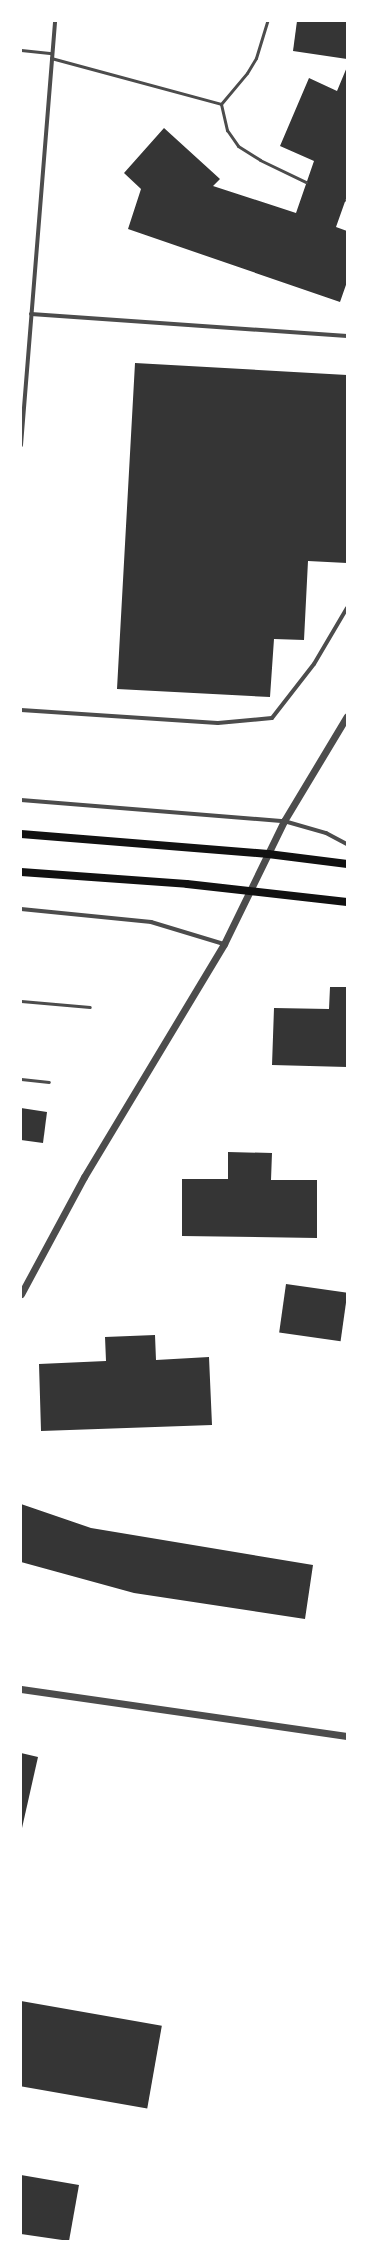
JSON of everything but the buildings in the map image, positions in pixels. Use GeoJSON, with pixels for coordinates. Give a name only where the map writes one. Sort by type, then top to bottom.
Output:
{"type":"FeatureCollection","features":[{"type":"Feature","properties":{"kind":"main road"},"geometry":{"type":"LineString","coordinates":[[21,834],[268,854],[347,864]]}},
{"type":"Feature","properties":{"kind":"main road"},"geometry":{"type":"LineString","coordinates":[[21,872],[250,891],[347,902]]}},
{"type":"Feature","properties":{"kind":"street"},"geometry":{"type":"LineString","coordinates":[[21,445],[55,21]]}},
{"type":"Feature","properties":{"kind":"street"},"geometry":{"type":"LineString","coordinates":[[31,314],[347,336]]}},
{"type":"Feature","properties":{"kind":"street"},"geometry":{"type":"LineString","coordinates":[[21,710],[218,723],[272,718],[314,664],[347,608]]}},
{"type":"Feature","properties":{"kind":"street"},"geometry":{"type":"LineString","coordinates":[[21,1294],[84,1177],[224,944],[284,821],[347,716]]}},
{"type":"Feature","properties":{"kind":"street"},"geometry":{"type":"LineString","coordinates":[[21,800],[284,821],[326,833],[347,844]]}},
{"type":"Feature","properties":{"kind":"street"},"geometry":{"type":"LineString","coordinates":[[21,909],[151,922],[224,944]]}},
{"type":"Feature","properties":{"kind":"street"},"geometry":{"type":"LineString","coordinates":[[21,1689],[347,1736]]}},
{"type":"Feature","properties":{"kind":"lane"},"geometry":{"type":"LineString","coordinates":[[221,104],[247,73],[256,58],[267,21]]}},
{"type":"Feature","properties":{"kind":"lane"},"geometry":{"type":"LineString","coordinates":[[21,50],[52,52]]}},
{"type":"Feature","properties":{"kind":"lane"},"geometry":{"type":"LineString","coordinates":[[51,58],[221,104]]}},
{"type":"Feature","properties":{"kind":"lane"},"geometry":{"type":"LineString","coordinates":[[221,104],[227,130],[238,146],[260,160],[306,182]]}},
{"type":"Feature","properties":{"kind":"lane"},"geometry":{"type":"LineString","coordinates":[[21,1001],[90,1007]]}},
{"type":"Feature","properties":{"kind":"lane"},"geometry":{"type":"LineString","coordinates":[[21,1079],[49,1082]]}}]}
